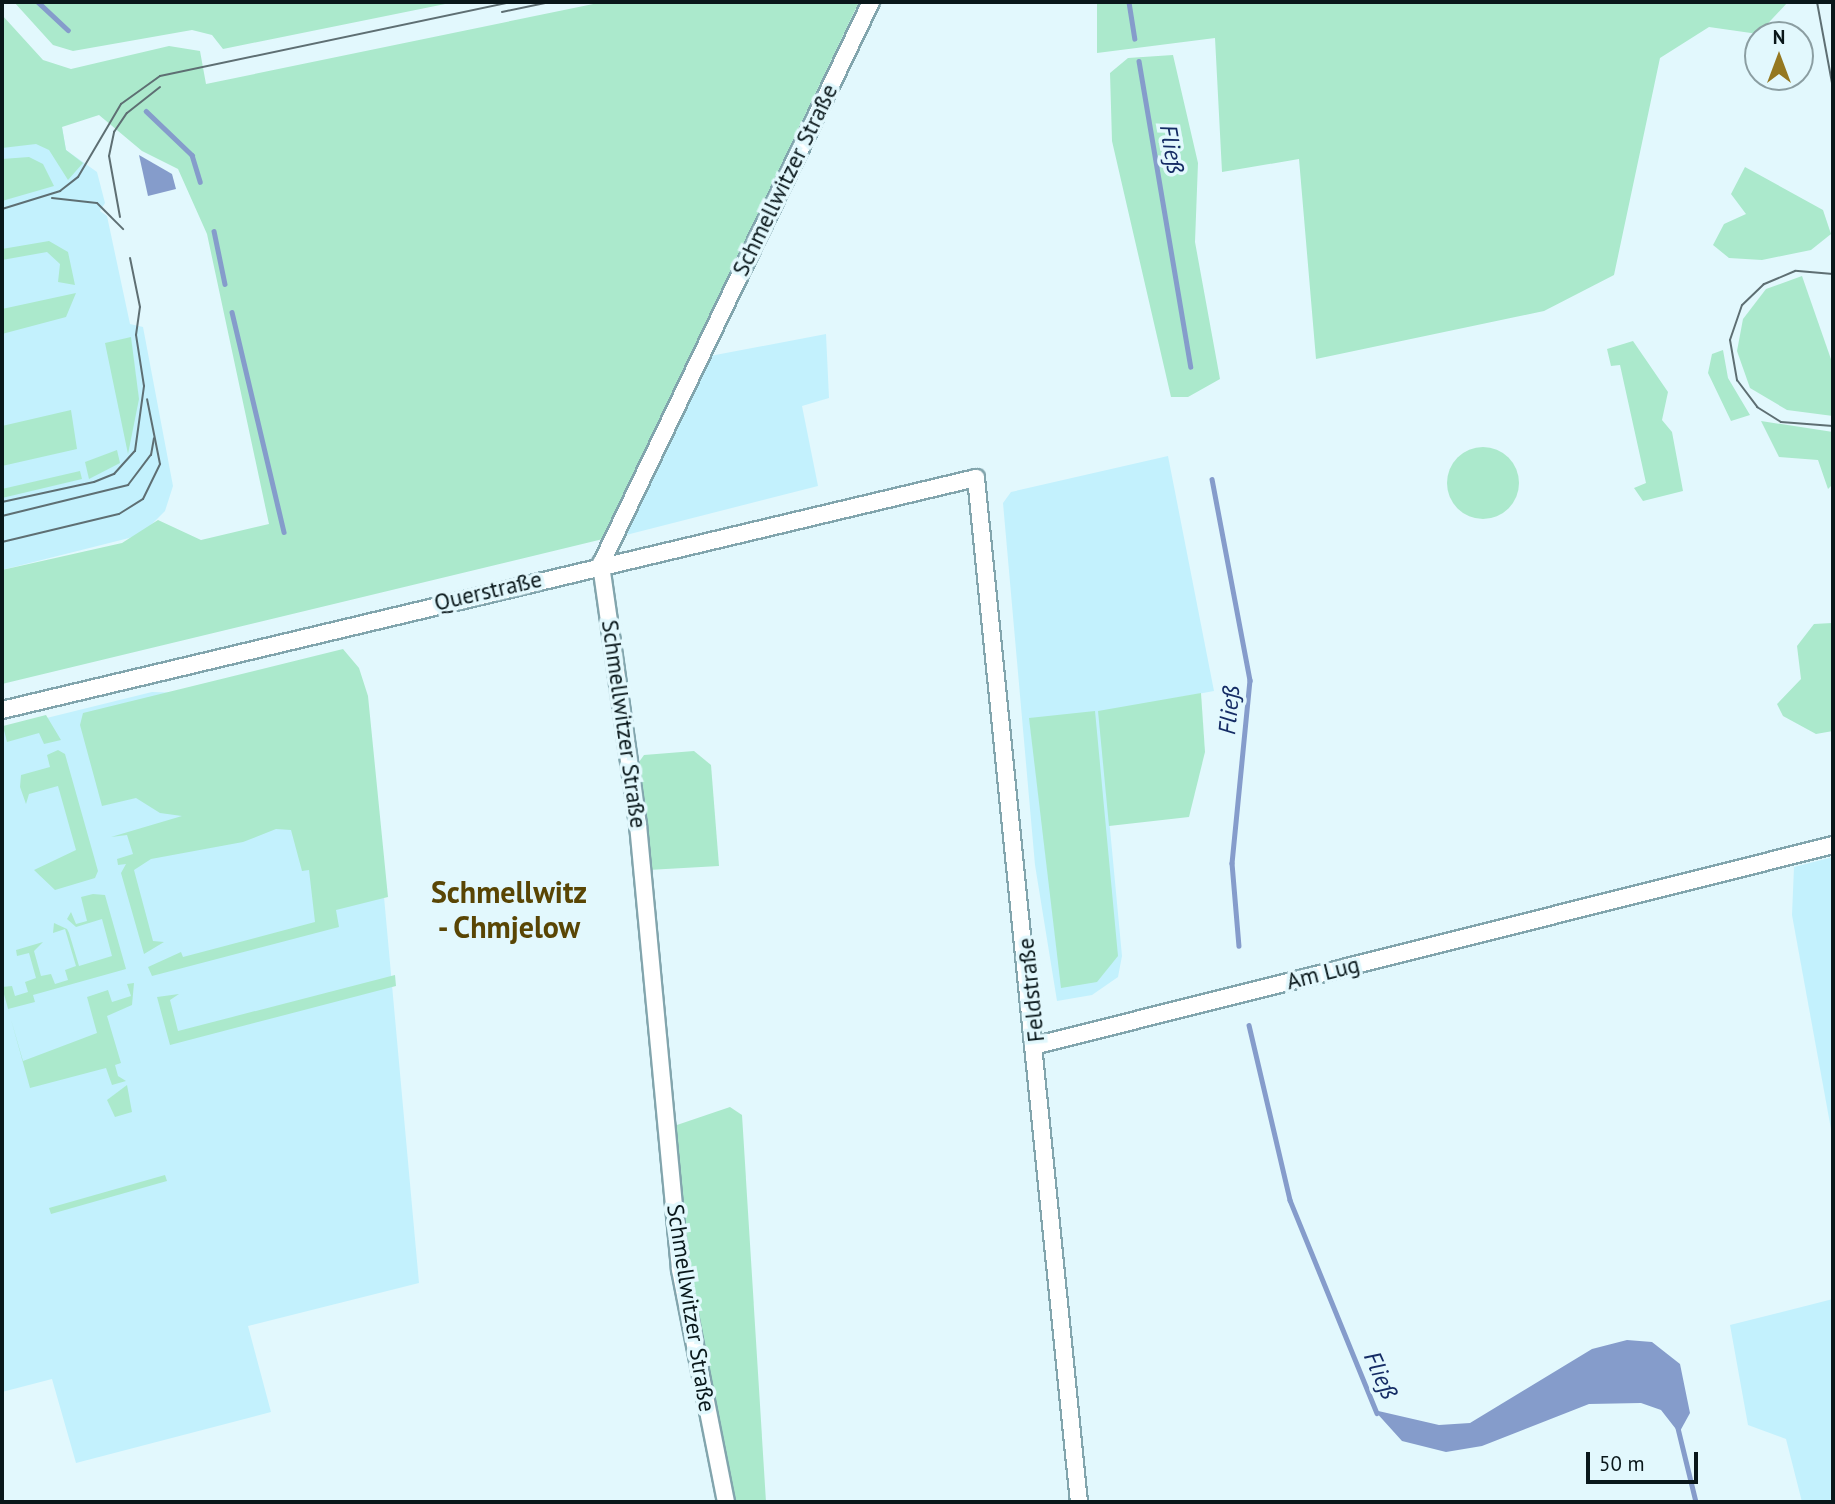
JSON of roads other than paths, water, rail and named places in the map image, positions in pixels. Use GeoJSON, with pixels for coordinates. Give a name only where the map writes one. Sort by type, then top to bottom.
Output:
{"type":"FeatureCollection","features":[{"type":"Feature","properties":{"kind":"street","name":"Schmellwitzer Straße"},"geometry":{"type":"LineString","coordinates":[[726,1502],[680,1269],[638,825],[601,564],[871,2]]}},
{"type":"Feature","properties":{"kind":"street","name":"Querstraße"},"geometry":{"type":"LineString","coordinates":[[2,710],[601,564],[976,478]]}},
{"type":"Feature","properties":{"kind":"street","name":"Feldstraße"},"geometry":{"type":"LineString","coordinates":[[976,478],[1037,1045],[1079,1502]]}},
{"type":"Feature","properties":{"kind":"street","name":"Am Lug"},"geometry":{"type":"LineString","coordinates":[[1037,1045],[1833,845]]}},
{"type":"Feature","properties":{"kind":"water"},"geometry":{"type":"Polygon","coordinates":[[[139,155],[172,174],[176,189],[148,196],[139,155]]]}},
{"type":"Feature","properties":{"kind":"water"},"geometry":{"type":"Polygon","coordinates":[[[1627,1340],[1652,1342],[1680,1364],[1690,1413],[1679,1433],[1661,1410],[1641,1403],[1589,1404],[1482,1446],[1446,1452],[1402,1441],[1374,1410],[1439,1425],[1470,1423],[1592,1349],[1627,1340]]]}},
{"type":"Feature","properties":{"kind":"waterway"},"geometry":{"type":"LineString","coordinates":[[38,2],[68,30]]}},
{"type":"Feature","properties":{"kind":"waterway","name":"Fließ"},"geometry":{"type":"LineString","coordinates":[[1129,2],[1135,39]]}},
{"type":"Feature","properties":{"kind":"waterway","name":"Fließ"},"geometry":{"type":"LineString","coordinates":[[1139,61],[1191,367]]}},
{"type":"Feature","properties":{"kind":"waterway"},"geometry":{"type":"LineString","coordinates":[[146,111],[192,155],[200,182]]}},
{"type":"Feature","properties":{"kind":"waterway"},"geometry":{"type":"LineString","coordinates":[[214,231],[225,284]]}},
{"type":"Feature","properties":{"kind":"waterway"},"geometry":{"type":"LineString","coordinates":[[232,312],[284,532]]}},
{"type":"Feature","properties":{"kind":"waterway","name":"Fließ"},"geometry":{"type":"LineString","coordinates":[[1212,479],[1250,680],[1232,863],[1239,946]]}},
{"type":"Feature","properties":{"kind":"waterway","name":"Fließ"},"geometry":{"type":"LineString","coordinates":[[1249,1025],[1290,1200],[1377,1413]]}},
{"type":"Feature","properties":{"kind":"waterway","name":"Fließ"},"geometry":{"type":"LineString","coordinates":[[1678,1428],[1696,1502]]}},
{"type":"Feature","properties":{"kind":"tram line"},"geometry":{"type":"LineString","coordinates":[[2,209],[60,191],[78,177],[121,104],[160,76],[512,2]]}},
{"type":"Feature","properties":{"kind":"tram line"},"geometry":{"type":"LineString","coordinates":[[502,12],[550,2]]}},
{"type":"Feature","properties":{"kind":"tram line"},"geometry":{"type":"LineString","coordinates":[[1817,2],[1833,88]]}},
{"type":"Feature","properties":{"kind":"tram line"},"geometry":{"type":"LineString","coordinates":[[120,217],[109,156],[114,132],[127,113],[160,87]]}},
{"type":"Feature","properties":{"kind":"tram line"},"geometry":{"type":"LineString","coordinates":[[52,198],[97,203],[123,229]]}},
{"type":"Feature","properties":{"kind":"tram line"},"geometry":{"type":"LineString","coordinates":[[2,502],[94,482],[114,474],[135,451],[144,386],[136,335],[140,307],[130,258]]}},
{"type":"Feature","properties":{"kind":"tram line"},"geometry":{"type":"LineString","coordinates":[[1833,274],[1795,271],[1764,284],[1742,305],[1730,340],[1737,380],[1757,407],[1781,422],[1833,426]]}},
{"type":"Feature","properties":{"kind":"tram line"},"geometry":{"type":"LineString","coordinates":[[2,542],[119,514],[143,499],[160,464],[147,399]]}},
{"type":"Feature","properties":{"kind":"tram line"},"geometry":{"type":"LineString","coordinates":[[2,516],[128,485],[151,455],[154,438]]}},
{"type":"Feature","properties":{"kind":"district","name":"Schmellwitz - Chmjelow"},"geometry":{"type":"Point","coordinates":[509,909]}}]}
